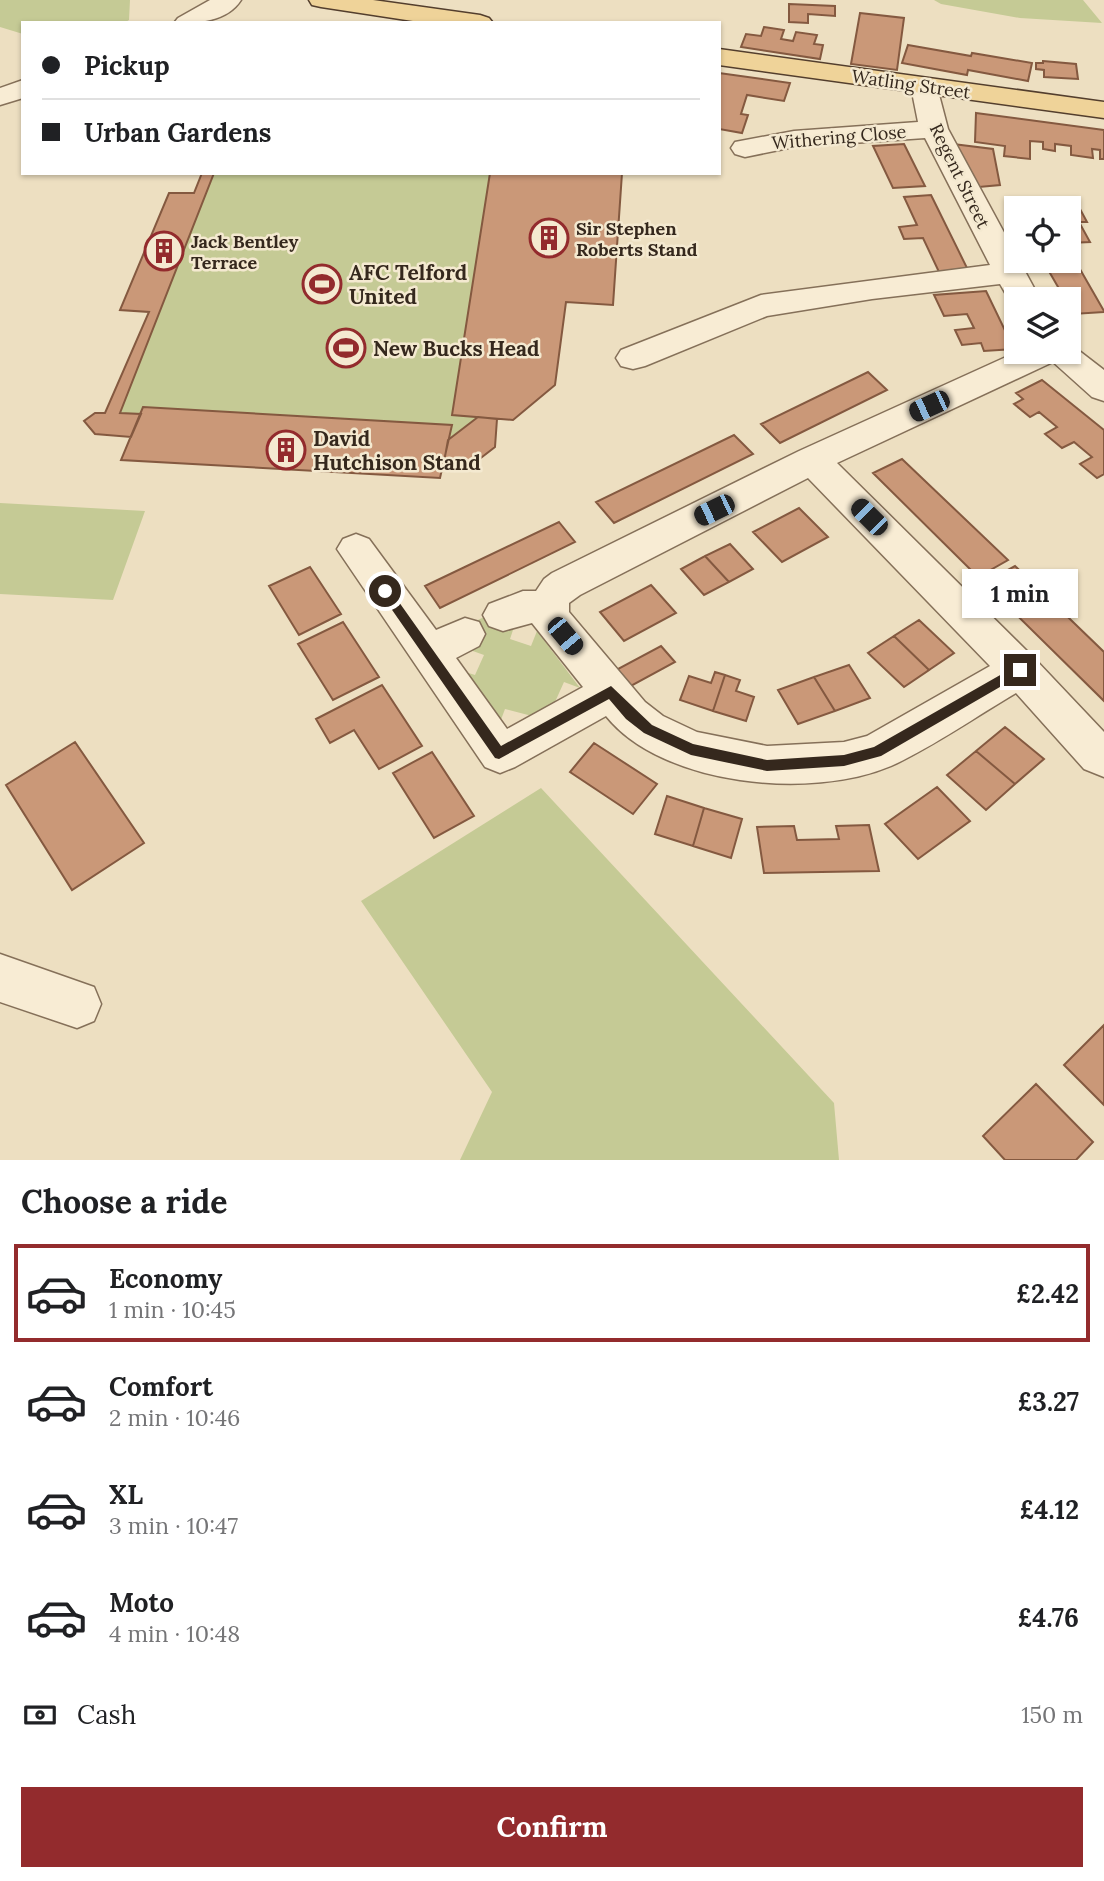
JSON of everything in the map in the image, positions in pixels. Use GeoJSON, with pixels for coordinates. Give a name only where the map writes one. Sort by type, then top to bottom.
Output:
{"type":"FeatureCollection","features":[{"type":"Feature","properties":{"kind":"main road"},"geometry":{"type":"LineString","coordinates":[[321,0],[466,21]]}},
{"type":"Feature","properties":{"kind":"main road","name":"Watling Street"},"geometry":{"type":"LineString","coordinates":[[721,57],[1104,110]]}},
{"type":"Feature","properties":{"kind":"street"},"geometry":{"type":"LineString","coordinates":[[191,21],[229,0]]}},
{"type":"Feature","properties":{"kind":"street","name":"Regent Street"},"geometry":{"type":"LineString","coordinates":[[923,86],[934,129],[1016,286]]}},
{"type":"Feature","properties":{"kind":"street"},"geometry":{"type":"LineString","coordinates":[[0,97],[21,89]]}},
{"type":"Feature","properties":{"kind":"street","name":"Withering Close"},"geometry":{"type":"LineString","coordinates":[[745,148],[792,130],[934,129]]}},
{"type":"Feature","properties":{"kind":"street"},"geometry":{"type":"LineString","coordinates":[[633,358],[761,306],[872,289],[1016,286]]}},
{"type":"Feature","properties":{"kind":"street"},"geometry":{"type":"LineString","coordinates":[[1020,364],[812,460],[566,584],[554,591],[549,607],[549,618],[630,715],[648,729],[691,750],[767,765],[844,761],[877,752],[1020,670]]}},
{"type":"Feature","properties":{"kind":"street"},"geometry":{"type":"LineString","coordinates":[[1076,364],[1104,389]]}},
{"type":"Feature","properties":{"kind":"street"},"geometry":{"type":"LineString","coordinates":[[812,460],[1020,670],[1099,756],[1104,758]]}},
{"type":"Feature","properties":{"kind":"street"},"geometry":{"type":"LineString","coordinates":[[356,549],[499,754],[611,692]]}},
{"type":"Feature","properties":{"kind":"street"},"geometry":{"type":"LineString","coordinates":[[503,615],[523,607],[549,607]]}},
{"type":"Feature","properties":{"kind":"street"},"geometry":{"type":"LineString","coordinates":[[429,653],[465,634]]}},
{"type":"Feature","properties":{"kind":"street"},"geometry":{"type":"LineString","coordinates":[[0,978],[77,1004]]}},
{"type":"Feature","properties":{"kind":"green space"},"geometry":{"type":"Polygon","coordinates":[[[0,0],[130,0],[127,21],[21,21],[21,33],[0,27],[0,0]]]}},
{"type":"Feature","properties":{"kind":"green space"},"geometry":{"type":"Polygon","coordinates":[[[934,0],[1083,0],[1102,23],[1020,18],[941,4],[934,0]]]}},
{"type":"Feature","properties":{"kind":"green space","name":"New Bucks Head"},"geometry":{"type":"Polygon","coordinates":[[[201,175],[622,175],[613,305],[566,302],[555,385],[513,420],[497,419],[495,447],[473,464],[444,462],[440,478],[121,460],[130,437],[95,434],[84,421],[95,413],[105,413],[149,312],[120,310],[169,193],[194,193],[201,175]]]}},
{"type":"Feature","properties":{"kind":"green space"},"geometry":{"type":"Polygon","coordinates":[[[0,503],[145,511],[113,600],[0,594],[0,503]]]}},
{"type":"Feature","properties":{"kind":"green space"},"geometry":{"type":"Polygon","coordinates":[[[492,613],[514,627],[510,639],[531,646],[537,631],[580,688],[564,682],[555,702],[572,707],[532,716],[505,709],[499,725],[462,671],[475,675],[484,655],[470,650],[466,626],[492,613]]]}},
{"type":"Feature","properties":{"kind":"green space"},"geometry":{"type":"Polygon","coordinates":[[[541,788],[834,1103],[839,1160],[460,1160],[492,1092],[361,901],[541,788]]]}},
{"type":"Feature","properties":{"kind":"building"},"geometry":{"type":"Polygon","coordinates":[[[789,4],[835,6],[835,16],[808,14],[808,23],[789,22],[789,4]]]}},
{"type":"Feature","properties":{"kind":"building"},"geometry":{"type":"Polygon","coordinates":[[[860,13],[904,18],[897,70],[851,64],[860,13]]]}},
{"type":"Feature","properties":{"kind":"building"},"geometry":{"type":"Polygon","coordinates":[[[764,27],[784,30],[781,39],[793,41],[796,32],[817,35],[814,44],[823,45],[820,59],[741,47],[746,34],[761,36],[764,27]]]}},
{"type":"Feature","properties":{"kind":"building"},"geometry":{"type":"Polygon","coordinates":[[[908,45],[1032,63],[1028,81],[968,70],[967,75],[902,63],[908,45]]]}},
{"type":"Feature","properties":{"kind":"building"},"geometry":{"type":"Polygon","coordinates":[[[1043,61],[1076,64],[1078,79],[1044,77],[1044,70],[1036,69],[1036,63],[1043,61]]]}},
{"type":"Feature","properties":{"kind":"building"},"geometry":{"type":"Polygon","coordinates":[[[721,73],[790,83],[784,101],[747,95],[741,114],[748,115],[742,133],[721,129],[721,73]]]}},
{"type":"Feature","properties":{"kind":"building"},"geometry":{"type":"Polygon","coordinates":[[[976,113],[1104,130],[1104,159],[1100,159],[1100,150],[1092,149],[1093,158],[1071,155],[1071,146],[1055,144],[1055,151],[1043,149],[1043,142],[1030,141],[1030,159],[1004,156],[1005,146],[975,142],[976,113]]]}},
{"type":"Feature","properties":{"kind":"building"},"geometry":{"type":"Polygon","coordinates":[[[904,144],[925,186],[893,188],[873,146],[904,144]]]}},
{"type":"Feature","properties":{"kind":"building"},"geometry":{"type":"Polygon","coordinates":[[[953,144],[993,149],[1000,185],[979,187],[953,144]]]}},
{"type":"Feature","properties":{"kind":"building","name":"Jack Bentley Terrace"},"geometry":{"type":"Polygon","coordinates":[[[201,175],[213,175],[120,413],[141,414],[131,437],[95,434],[84,421],[95,413],[105,413],[149,312],[120,310],[169,193],[194,193],[201,175]]]}},
{"type":"Feature","properties":{"kind":"building","name":"Sir Stephen Roberts Stand"},"geometry":{"type":"Polygon","coordinates":[[[490,175],[622,175],[613,305],[566,302],[555,385],[513,420],[452,415],[490,175]]]}},
{"type":"Feature","properties":{"kind":"building"},"geometry":{"type":"Polygon","coordinates":[[[931,195],[968,270],[939,272],[923,238],[904,239],[899,227],[917,225],[904,197],[931,195]]]}},
{"type":"Feature","properties":{"kind":"building"},"geometry":{"type":"Polygon","coordinates":[[[1081,211],[1087,222],[1081,222],[1081,211]]]}},
{"type":"Feature","properties":{"kind":"building"},"geometry":{"type":"Polygon","coordinates":[[[1081,226],[1090,242],[1081,242],[1081,226]]]}},
{"type":"Feature","properties":{"kind":"building"},"geometry":{"type":"Polygon","coordinates":[[[1081,271],[1104,312],[1081,313],[1081,287],[1058,287],[1050,273],[1081,271]]]}},
{"type":"Feature","properties":{"kind":"building"},"geometry":{"type":"Polygon","coordinates":[[[986,291],[1004,328],[1004,350],[984,351],[981,343],[962,345],[955,330],[974,328],[967,314],[944,316],[934,295],[986,291]]]}},
{"type":"Feature","properties":{"kind":"building"},"geometry":{"type":"Polygon","coordinates":[[[868,372],[887,390],[780,443],[761,424],[868,372]]]}},
{"type":"Feature","properties":{"kind":"building"},"geometry":{"type":"Polygon","coordinates":[[[1042,380],[1104,430],[1104,474],[1097,478],[1080,464],[1092,457],[1074,442],[1062,448],[1045,434],[1057,427],[1039,412],[1030,417],[1014,404],[1023,399],[1016,393],[1042,380]]]}},
{"type":"Feature","properties":{"kind":"building","name":"David Hutchison Stand"},"geometry":{"type":"Polygon","coordinates":[[[143,407],[452,425],[440,478],[121,460],[143,407]]]}},
{"type":"Feature","properties":{"kind":"building"},"geometry":{"type":"Polygon","coordinates":[[[478,417],[497,419],[495,447],[473,464],[444,462],[448,440],[478,417]]]}},
{"type":"Feature","properties":{"kind":"building"},"geometry":{"type":"Polygon","coordinates":[[[734,435],[753,454],[614,523],[596,502],[734,435]]]}},
{"type":"Feature","properties":{"kind":"building"},"geometry":{"type":"Polygon","coordinates":[[[902,459],[1008,560],[978,577],[873,473],[902,459]]]}},
{"type":"Feature","properties":{"kind":"building"},"geometry":{"type":"Polygon","coordinates":[[[799,508],[828,537],[782,562],[753,532],[799,508]]]}},
{"type":"Feature","properties":{"kind":"building"},"geometry":{"type":"Polygon","coordinates":[[[559,522],[575,542],[440,608],[425,586],[559,522]]]}},
{"type":"Feature","properties":{"kind":"building"},"geometry":{"type":"Polygon","coordinates":[[[730,544],[753,569],[729,582],[705,556],[730,544]]]}},
{"type":"Feature","properties":{"kind":"building"},"geometry":{"type":"Polygon","coordinates":[[[705,556],[729,582],[704,595],[681,569],[705,556]]]}},
{"type":"Feature","properties":{"kind":"building"},"geometry":{"type":"Polygon","coordinates":[[[1015,566],[1104,652],[1104,701],[984,583],[1015,566]]]}},
{"type":"Feature","properties":{"kind":"building"},"geometry":{"type":"Polygon","coordinates":[[[310,567],[341,614],[299,635],[269,586],[310,567]]]}},
{"type":"Feature","properties":{"kind":"building"},"geometry":{"type":"Polygon","coordinates":[[[651,585],[676,613],[624,641],[600,612],[651,585]]]}},
{"type":"Feature","properties":{"kind":"building"},"geometry":{"type":"Polygon","coordinates":[[[919,620],[954,653],[929,670],[894,636],[919,620]]]}},
{"type":"Feature","properties":{"kind":"building"},"geometry":{"type":"Polygon","coordinates":[[[343,622],[379,677],[333,700],[298,644],[343,622]]]}},
{"type":"Feature","properties":{"kind":"building"},"geometry":{"type":"Polygon","coordinates":[[[894,636],[929,670],[904,687],[868,653],[894,636]]]}},
{"type":"Feature","properties":{"kind":"building"},"geometry":{"type":"Polygon","coordinates":[[[661,646],[675,662],[629,687],[616,670],[661,646]]]}},
{"type":"Feature","properties":{"kind":"building"},"geometry":{"type":"Polygon","coordinates":[[[849,665],[870,698],[835,711],[814,677],[849,665]]]}},
{"type":"Feature","properties":{"kind":"building"},"geometry":{"type":"Polygon","coordinates":[[[715,672],[725,675],[713,711],[680,700],[689,676],[711,683],[715,672]]]}},
{"type":"Feature","properties":{"kind":"building"},"geometry":{"type":"Polygon","coordinates":[[[725,675],[740,680],[736,691],[754,697],[746,721],[713,711],[725,675]]]}},
{"type":"Feature","properties":{"kind":"building"},"geometry":{"type":"Polygon","coordinates":[[[814,677],[835,711],[798,724],[778,690],[814,677]]]}},
{"type":"Feature","properties":{"kind":"building"},"geometry":{"type":"Polygon","coordinates":[[[382,685],[422,746],[379,769],[354,730],[330,743],[316,719],[382,685]]]}},
{"type":"Feature","properties":{"kind":"building"},"geometry":{"type":"Polygon","coordinates":[[[1005,727],[1044,759],[1015,784],[976,751],[1005,727]]]}},
{"type":"Feature","properties":{"kind":"building"},"geometry":{"type":"Polygon","coordinates":[[[75,742],[144,843],[72,890],[6,785],[75,742]]]}},
{"type":"Feature","properties":{"kind":"building"},"geometry":{"type":"Polygon","coordinates":[[[594,743],[657,784],[633,814],[570,772],[594,743]]]}},
{"type":"Feature","properties":{"kind":"building"},"geometry":{"type":"Polygon","coordinates":[[[976,751],[1015,784],[986,810],[947,775],[976,751]]]}},
{"type":"Feature","properties":{"kind":"building"},"geometry":{"type":"Polygon","coordinates":[[[432,752],[474,816],[434,838],[393,773],[432,752]]]}},
{"type":"Feature","properties":{"kind":"building"},"geometry":{"type":"Polygon","coordinates":[[[937,787],[970,821],[918,859],[885,824],[937,787]]]}},
{"type":"Feature","properties":{"kind":"building"},"geometry":{"type":"Polygon","coordinates":[[[667,796],[704,808],[693,846],[655,834],[667,796]]]}},
{"type":"Feature","properties":{"kind":"building"},"geometry":{"type":"Polygon","coordinates":[[[704,808],[742,819],[731,858],[693,846],[704,808]]]}},
{"type":"Feature","properties":{"kind":"building"},"geometry":{"type":"Polygon","coordinates":[[[869,825],[879,871],[764,873],[757,827],[794,826],[797,840],[839,839],[836,826],[869,825]]]}},
{"type":"Feature","properties":{"kind":"building"},"geometry":{"type":"Polygon","coordinates":[[[1104,1025],[1104,1105],[1064,1065],[1104,1025]]]}},
{"type":"Feature","properties":{"kind":"building"},"geometry":{"type":"Polygon","coordinates":[[[1036,1084],[1093,1142],[1076,1160],[1005,1160],[983,1136],[1036,1084]]]}},
{"type":"Feature","properties":{"kind":"place","name":"Sir Stephen Roberts Stand"},"geometry":{"type":"Point","coordinates":[549,238]}},
{"type":"Feature","properties":{"kind":"place","name":"Jack Bentley Terrace"},"geometry":{"type":"Point","coordinates":[164,251]}},
{"type":"Feature","properties":{"kind":"place","name":"AFC Telford United"},"geometry":{"type":"Point","coordinates":[322,284]}},
{"type":"Feature","properties":{"kind":"place","name":"New Bucks Head"},"geometry":{"type":"Point","coordinates":[346,348]}},
{"type":"Feature","properties":{"kind":"place","name":"David Hutchison Stand"},"geometry":{"type":"Point","coordinates":[286,450]}},
{"type":"Feature","properties":{"kind":"route"},"geometry":{"type":"LineString","coordinates":[[385,591],[499,754],[611,692],[630,715],[648,729],[691,750],[767,765],[844,761],[877,752],[1020,670]]}}]}
